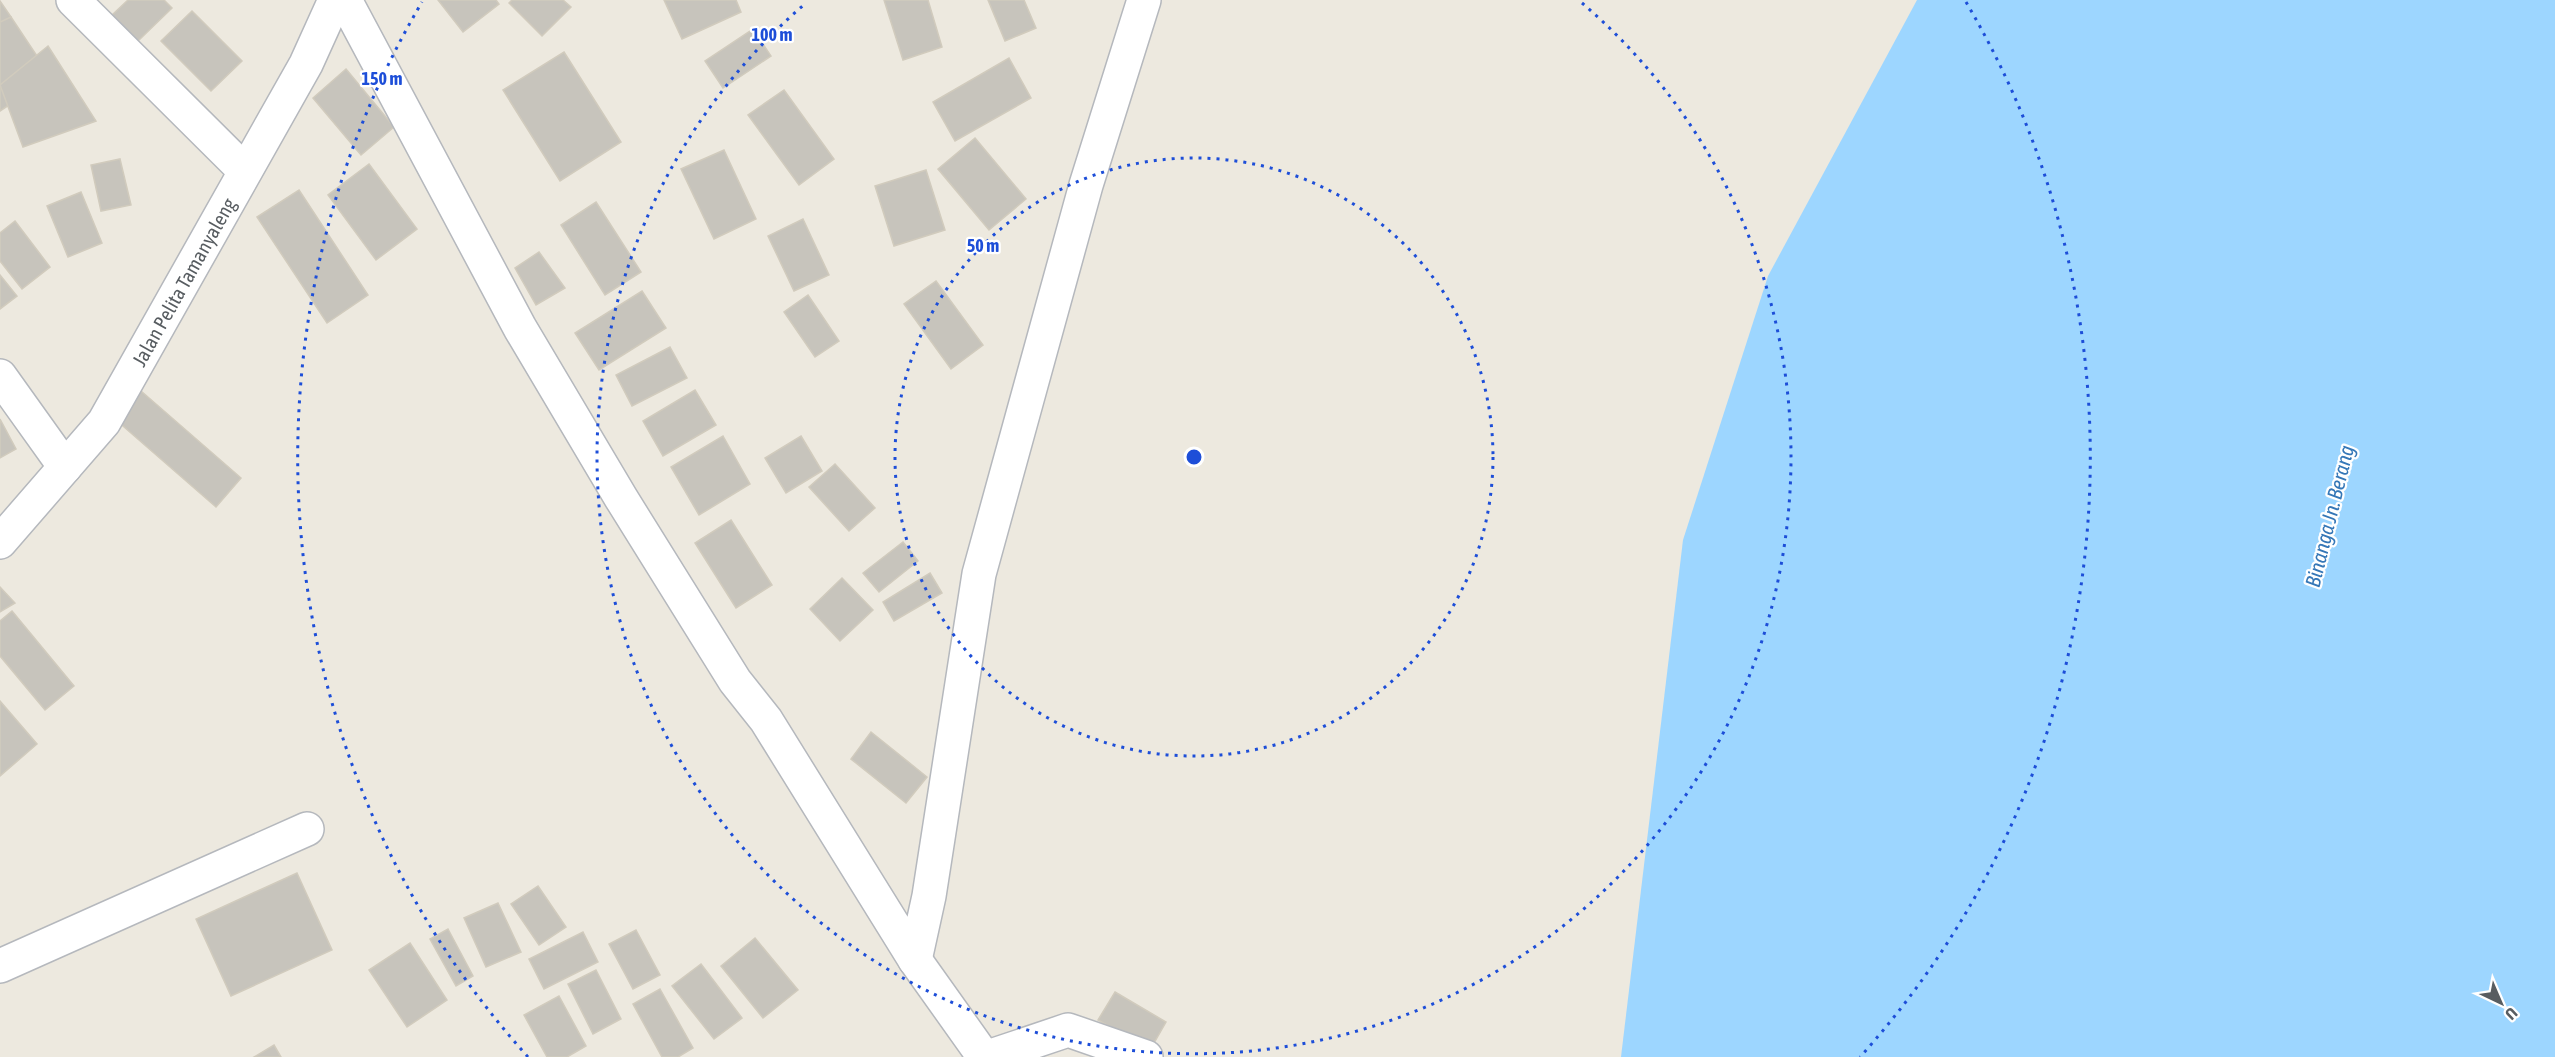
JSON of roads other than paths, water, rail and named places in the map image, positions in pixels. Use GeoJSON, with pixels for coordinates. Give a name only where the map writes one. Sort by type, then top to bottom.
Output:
{"type":"FeatureCollection","features":[{"type":"Feature","properties":{"kind":"street"},"geometry":{"type":"LineString","coordinates":[[73,0],[245,171]]}},
{"type":"Feature","properties":{"kind":"street","name":"Jalan Pelita Tamanyaleng"},"geometry":{"type":"LineString","coordinates":[[0,542],[104,422],[306,64],[335,0]]}},
{"type":"Feature","properties":{"kind":"street"},"geometry":{"type":"LineString","coordinates":[[345,0],[520,328],[603,468],[735,681],[766,720],[915,960],[984,1057]]}},
{"type":"Feature","properties":{"kind":"street"},"geometry":{"type":"LineString","coordinates":[[915,960],[929,896],[979,574],[1086,185],[1144,0]]}},
{"type":"Feature","properties":{"kind":"street"},"geometry":{"type":"LineString","coordinates":[[0,376],[65,467]]}},
{"type":"Feature","properties":{"kind":"street"},"geometry":{"type":"LineString","coordinates":[[0,966],[307,828]]}},
{"type":"Feature","properties":{"kind":"street"},"geometry":{"type":"LineString","coordinates":[[988,1057],[1068,1030],[1146,1057]]}},
{"type":"Feature","properties":{"kind":"water","name":"Binanga Jn. Berang"},"geometry":{"type":"Polygon","coordinates":[[[1917,0],[2555,0],[2555,1057],[1621,1057],[1683,540],[1768,276],[1917,0]]]}}]}
